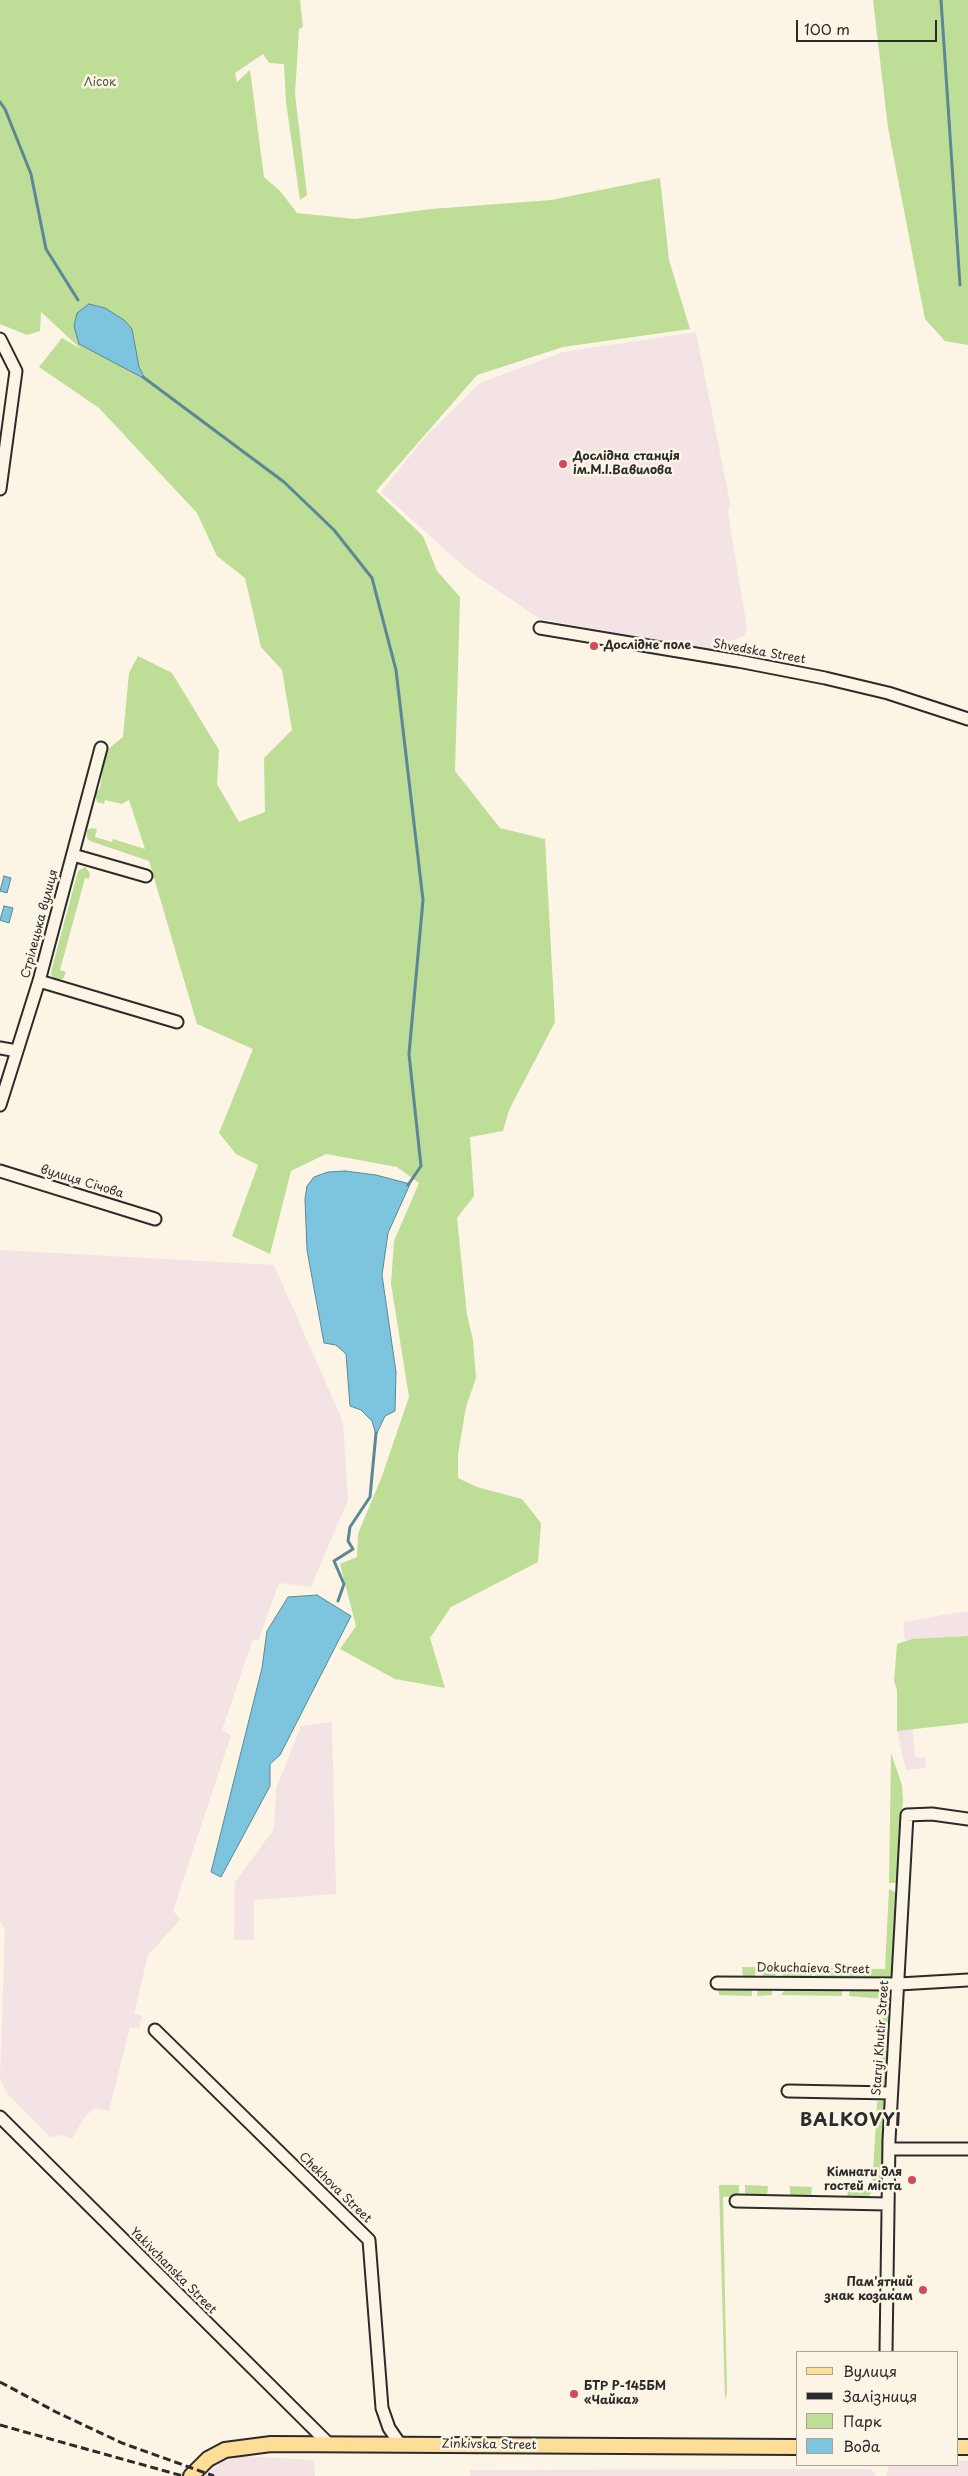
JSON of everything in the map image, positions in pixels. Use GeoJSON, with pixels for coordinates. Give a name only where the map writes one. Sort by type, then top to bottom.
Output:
{"type":"FeatureCollection","features":[{"type":"Feature","properties":{"kind":"main road","name":"Zinkivska Street"},"geometry":{"type":"LineString","coordinates":[[191,2476],[208,2460],[232,2448],[271,2444],[796,2448]]}},
{"type":"Feature","properties":{"kind":"street"},"geometry":{"type":"LineString","coordinates":[[0,339],[16,371],[0,489]]}},
{"type":"Feature","properties":{"kind":"street","name":"Shvedska Street"},"geometry":{"type":"LineString","coordinates":[[540,628],[738,661],[825,678],[888,693],[968,719]]}},
{"type":"Feature","properties":{"kind":"street","name":"Стрілецька вулиця"},"geometry":{"type":"LineString","coordinates":[[0,1105],[39,982],[102,748]]}},
{"type":"Feature","properties":{"kind":"street"},"geometry":{"type":"LineString","coordinates":[[74,855],[146,876]]}},
{"type":"Feature","properties":{"kind":"street"},"geometry":{"type":"LineString","coordinates":[[39,982],[176,1022]]}},
{"type":"Feature","properties":{"kind":"street"},"geometry":{"type":"LineString","coordinates":[[0,1048],[17,1051]]}},
{"type":"Feature","properties":{"kind":"street","name":"вулиця Січова"},"geometry":{"type":"LineString","coordinates":[[0,1171],[155,1219]]}},
{"type":"Feature","properties":{"kind":"street","name":"Staryi Khutir Street"},"geometry":{"type":"LineString","coordinates":[[886,2351],[891,2093],[899,1984],[907,1815],[932,1814],[968,1819]]}},
{"type":"Feature","properties":{"kind":"street","name":"Dokuchaieva Street"},"geometry":{"type":"LineString","coordinates":[[717,1983],[899,1984],[968,1980]]}},
{"type":"Feature","properties":{"kind":"street","name":"Chekhova Street"},"geometry":{"type":"LineString","coordinates":[[155,2030],[369,2240],[382,2408],[389,2428],[400,2444]]}},
{"type":"Feature","properties":{"kind":"street"},"geometry":{"type":"LineString","coordinates":[[788,2091],[891,2093]]}},
{"type":"Feature","properties":{"kind":"street","name":"Yakivchanska Street"},"geometry":{"type":"LineString","coordinates":[[0,2116],[329,2444]]}},
{"type":"Feature","properties":{"kind":"street"},"geometry":{"type":"LineString","coordinates":[[889,2149],[968,2149]]}},
{"type":"Feature","properties":{"kind":"street"},"geometry":{"type":"LineString","coordinates":[[736,2201],[888,2204]]}},
{"type":"Feature","properties":{"kind":"shaded area","name":"Дослідна станція ім.М.І.Вавилова"},"geometry":{"type":"Polygon","coordinates":[[[696,332],[730,503],[728,513],[747,628],[744,636],[706,650],[540,619],[469,571],[381,492],[426,436],[480,383],[563,352],[696,332]]]}},
{"type":"Feature","properties":{"kind":"shaded area"},"geometry":{"type":"Polygon","coordinates":[[[0,1250],[274,1265],[343,1422],[348,1500],[311,1587],[279,1583],[258,1641],[253,1639],[222,1730],[231,1735],[173,1911],[181,1919],[148,1955],[134,2014],[142,2016],[139,2029],[130,2027],[109,2111],[94,2108],[84,2118],[72,2139],[64,2135],[50,2137],[6,2092],[0,2079],[5,1929],[0,1921],[0,1250]]]}},
{"type":"Feature","properties":{"kind":"shaded area"},"geometry":{"type":"Polygon","coordinates":[[[968,1612],[968,1636],[905,1640],[903,1622],[968,1612]]]}},
{"type":"Feature","properties":{"kind":"shaded area"},"geometry":{"type":"Polygon","coordinates":[[[332,1722],[336,1894],[254,1900],[254,1940],[234,1940],[235,1882],[274,1829],[276,1789],[301,1726],[332,1722]]]}},
{"type":"Feature","properties":{"kind":"shaded area"},"geometry":{"type":"Polygon","coordinates":[[[913,1729],[915,1757],[925,1757],[926,1768],[906,1770],[897,1731],[913,1729]]]}},
{"type":"Feature","properties":{"kind":"shaded area"},"geometry":{"type":"Polygon","coordinates":[[[243,2456],[314,2460],[315,2476],[205,2476],[223,2461],[243,2456]]]}},
{"type":"Feature","properties":{"kind":"shaded area"},"geometry":{"type":"Polygon","coordinates":[[[958,2461],[968,2461],[968,2476],[886,2476],[889,2466],[958,2466],[958,2461]]]}},
{"type":"Feature","properties":{"kind":"shaded area"},"geometry":{"type":"Polygon","coordinates":[[[470,2470],[872,2470],[876,2476],[470,2476],[470,2470]]]}},
{"type":"Feature","properties":{"kind":"green space","name":"Лісок"},"geometry":{"type":"Polygon","coordinates":[[[0,0],[300,0],[303,27],[299,29],[295,94],[307,195],[300,200],[286,102],[284,64],[269,63],[263,54],[235,73],[237,82],[250,70],[264,177],[280,191],[297,213],[355,219],[431,209],[551,200],[660,178],[669,260],[690,329],[563,347],[477,375],[376,491],[423,536],[437,571],[460,597],[455,771],[500,828],[545,839],[555,1022],[509,1110],[503,1131],[470,1137],[474,1196],[457,1218],[467,1315],[473,1340],[476,1378],[466,1407],[458,1454],[458,1478],[477,1487],[522,1499],[541,1523],[538,1562],[451,1607],[430,1638],[445,1688],[395,1679],[340,1649],[356,1626],[340,1564],[357,1557],[358,1534],[382,1476],[409,1397],[391,1284],[394,1241],[419,1183],[397,1167],[326,1154],[291,1171],[270,1254],[232,1236],[258,1165],[236,1154],[219,1133],[253,1049],[197,1024],[149,861],[90,841],[87,838],[87,830],[92,828],[97,829],[95,837],[112,842],[113,839],[145,849],[129,800],[122,804],[105,800],[104,804],[97,802],[95,795],[100,788],[103,769],[101,748],[107,750],[123,737],[129,673],[138,656],[172,673],[219,750],[217,784],[239,822],[265,812],[264,758],[292,730],[282,670],[261,647],[245,578],[217,556],[197,513],[99,408],[39,367],[62,338],[81,349],[41,312],[40,331],[27,335],[0,324],[0,0]]]}},
{"type":"Feature","properties":{"kind":"green space"},"geometry":{"type":"Polygon","coordinates":[[[873,0],[968,0],[968,345],[945,341],[925,319],[888,128],[873,0]]]}},
{"type":"Feature","properties":{"kind":"green space"},"geometry":{"type":"Polygon","coordinates":[[[85,867],[90,873],[89,879],[85,878],[60,970],[66,972],[63,979],[56,980],[51,975],[52,968],[78,871],[85,867]]]}},
{"type":"Feature","properties":{"kind":"green space"},"geometry":{"type":"Polygon","coordinates":[[[968,1636],[968,1723],[897,1731],[897,1690],[894,1681],[897,1644],[912,1639],[968,1636]]]}},
{"type":"Feature","properties":{"kind":"green space"},"geometry":{"type":"Polygon","coordinates":[[[891,1753],[902,1785],[903,1800],[897,1883],[889,1883],[891,1753]]]}},
{"type":"Feature","properties":{"kind":"green space"},"geometry":{"type":"Polygon","coordinates":[[[889,1889],[897,1893],[890,1977],[883,1979],[815,1980],[815,1968],[885,1969],[889,1889]]]}},
{"type":"Feature","properties":{"kind":"green space"},"geometry":{"type":"Polygon","coordinates":[[[742,1967],[756,1967],[755,1978],[743,1977],[742,1967]]]}},
{"type":"Feature","properties":{"kind":"green space"},"geometry":{"type":"Polygon","coordinates":[[[761,1967],[777,1968],[775,1978],[764,1979],[761,1967]]]}},
{"type":"Feature","properties":{"kind":"green space"},"geometry":{"type":"Polygon","coordinates":[[[782,1968],[812,1968],[812,1980],[783,1979],[782,1968]]]}},
{"type":"Feature","properties":{"kind":"green space"},"geometry":{"type":"Polygon","coordinates":[[[788,1986],[842,1988],[842,1996],[781,1995],[788,1986]]]}},
{"type":"Feature","properties":{"kind":"green space"},"geometry":{"type":"Polygon","coordinates":[[[718,1987],[752,1987],[752,1996],[719,1995],[718,1987]]]}},
{"type":"Feature","properties":{"kind":"green space"},"geometry":{"type":"Polygon","coordinates":[[[758,1988],[772,1988],[772,1995],[757,1996],[758,1988]]]}},
{"type":"Feature","properties":{"kind":"green space"},"geometry":{"type":"Polygon","coordinates":[[[850,1989],[875,1990],[886,1993],[890,2004],[887,2031],[882,2033],[883,1999],[849,1996],[850,1989]]]}},
{"type":"Feature","properties":{"kind":"green space"},"geometry":{"type":"Polygon","coordinates":[[[881,2049],[888,2052],[884,2089],[878,2088],[881,2049]]]}},
{"type":"Feature","properties":{"kind":"green space"},"geometry":{"type":"Polygon","coordinates":[[[884,2100],[882,2177],[867,2199],[847,2198],[848,2189],[872,2189],[877,2102],[884,2100]]]}},
{"type":"Feature","properties":{"kind":"green space"},"geometry":{"type":"Polygon","coordinates":[[[719,2185],[739,2185],[739,2196],[723,2197],[727,2393],[725,2399],[719,2185]]]}},
{"type":"Feature","properties":{"kind":"green space"},"geometry":{"type":"Polygon","coordinates":[[[745,2185],[768,2186],[767,2197],[745,2196],[745,2185]]]}},
{"type":"Feature","properties":{"kind":"green space"},"geometry":{"type":"Polygon","coordinates":[[[790,2186],[812,2187],[811,2196],[790,2197],[790,2186]]]}},
{"type":"Feature","properties":{"kind":"water"},"geometry":{"type":"Polygon","coordinates":[[[89,304],[105,308],[124,320],[132,329],[139,367],[145,379],[79,344],[74,326],[77,313],[89,304]]]}},
{"type":"Feature","properties":{"kind":"water"},"geometry":{"type":"Polygon","coordinates":[[[4,876],[11,878],[7,893],[0,891],[4,876]]]}},
{"type":"Feature","properties":{"kind":"water"},"geometry":{"type":"Polygon","coordinates":[[[4,906],[13,908],[9,923],[0,920],[4,906]]]}},
{"type":"Feature","properties":{"kind":"water"},"geometry":{"type":"Polygon","coordinates":[[[345,1171],[376,1175],[410,1184],[388,1233],[382,1275],[396,1372],[395,1411],[385,1416],[376,1435],[372,1421],[361,1410],[350,1406],[346,1354],[336,1345],[324,1343],[307,1250],[305,1199],[307,1186],[314,1177],[328,1172],[345,1171]]]}},
{"type":"Feature","properties":{"kind":"water"},"geometry":{"type":"Polygon","coordinates":[[[317,1595],[351,1616],[280,1755],[270,1764],[270,1786],[221,1877],[211,1872],[262,1668],[267,1631],[288,1597],[317,1595]]]}},
{"type":"Feature","properties":{"kind":"waterway"},"geometry":{"type":"LineString","coordinates":[[941,0],[960,285]]}},
{"type":"Feature","properties":{"kind":"waterway"},"geometry":{"type":"LineString","coordinates":[[0,102],[5,109],[31,174],[46,249],[78,300]]}},
{"type":"Feature","properties":{"kind":"waterway"},"geometry":{"type":"LineString","coordinates":[[143,377],[284,482],[334,530],[372,578],[396,670],[423,900],[409,1054],[421,1166],[408,1185]]}},
{"type":"Feature","properties":{"kind":"waterway"},"geometry":{"type":"LineString","coordinates":[[338,1601],[344,1584],[334,1561],[353,1549],[348,1541],[350,1527],[370,1497],[376,1433]]}},
{"type":"Feature","properties":{"kind":"railway"},"geometry":{"type":"LineString","coordinates":[[0,2382],[56,2412],[122,2443],[214,2476]]}},
{"type":"Feature","properties":{"kind":"railway"},"geometry":{"type":"LineString","coordinates":[[0,2425],[183,2476]]}},
{"type":"Feature","properties":{"kind":"place","name":"Дослідна станція ім.М.І.Вавилова"},"geometry":{"type":"Point","coordinates":[563,464]}},
{"type":"Feature","properties":{"kind":"place","name":"Дослідне поле"},"geometry":{"type":"Point","coordinates":[594,646]}},
{"type":"Feature","properties":{"kind":"place","name":"Кімнати для гостей міста"},"geometry":{"type":"Point","coordinates":[912,2180]}},
{"type":"Feature","properties":{"kind":"place","name":"Пам'ятний знак козакам"},"geometry":{"type":"Point","coordinates":[923,2290]}},
{"type":"Feature","properties":{"kind":"place","name":"БТР Р-145БМ «Чайка»"},"geometry":{"type":"Point","coordinates":[574,2394]}},
{"type":"Feature","properties":{"kind":"district","name":"BALKOVYI"},"geometry":{"type":"Point","coordinates":[851,2121]}}]}
